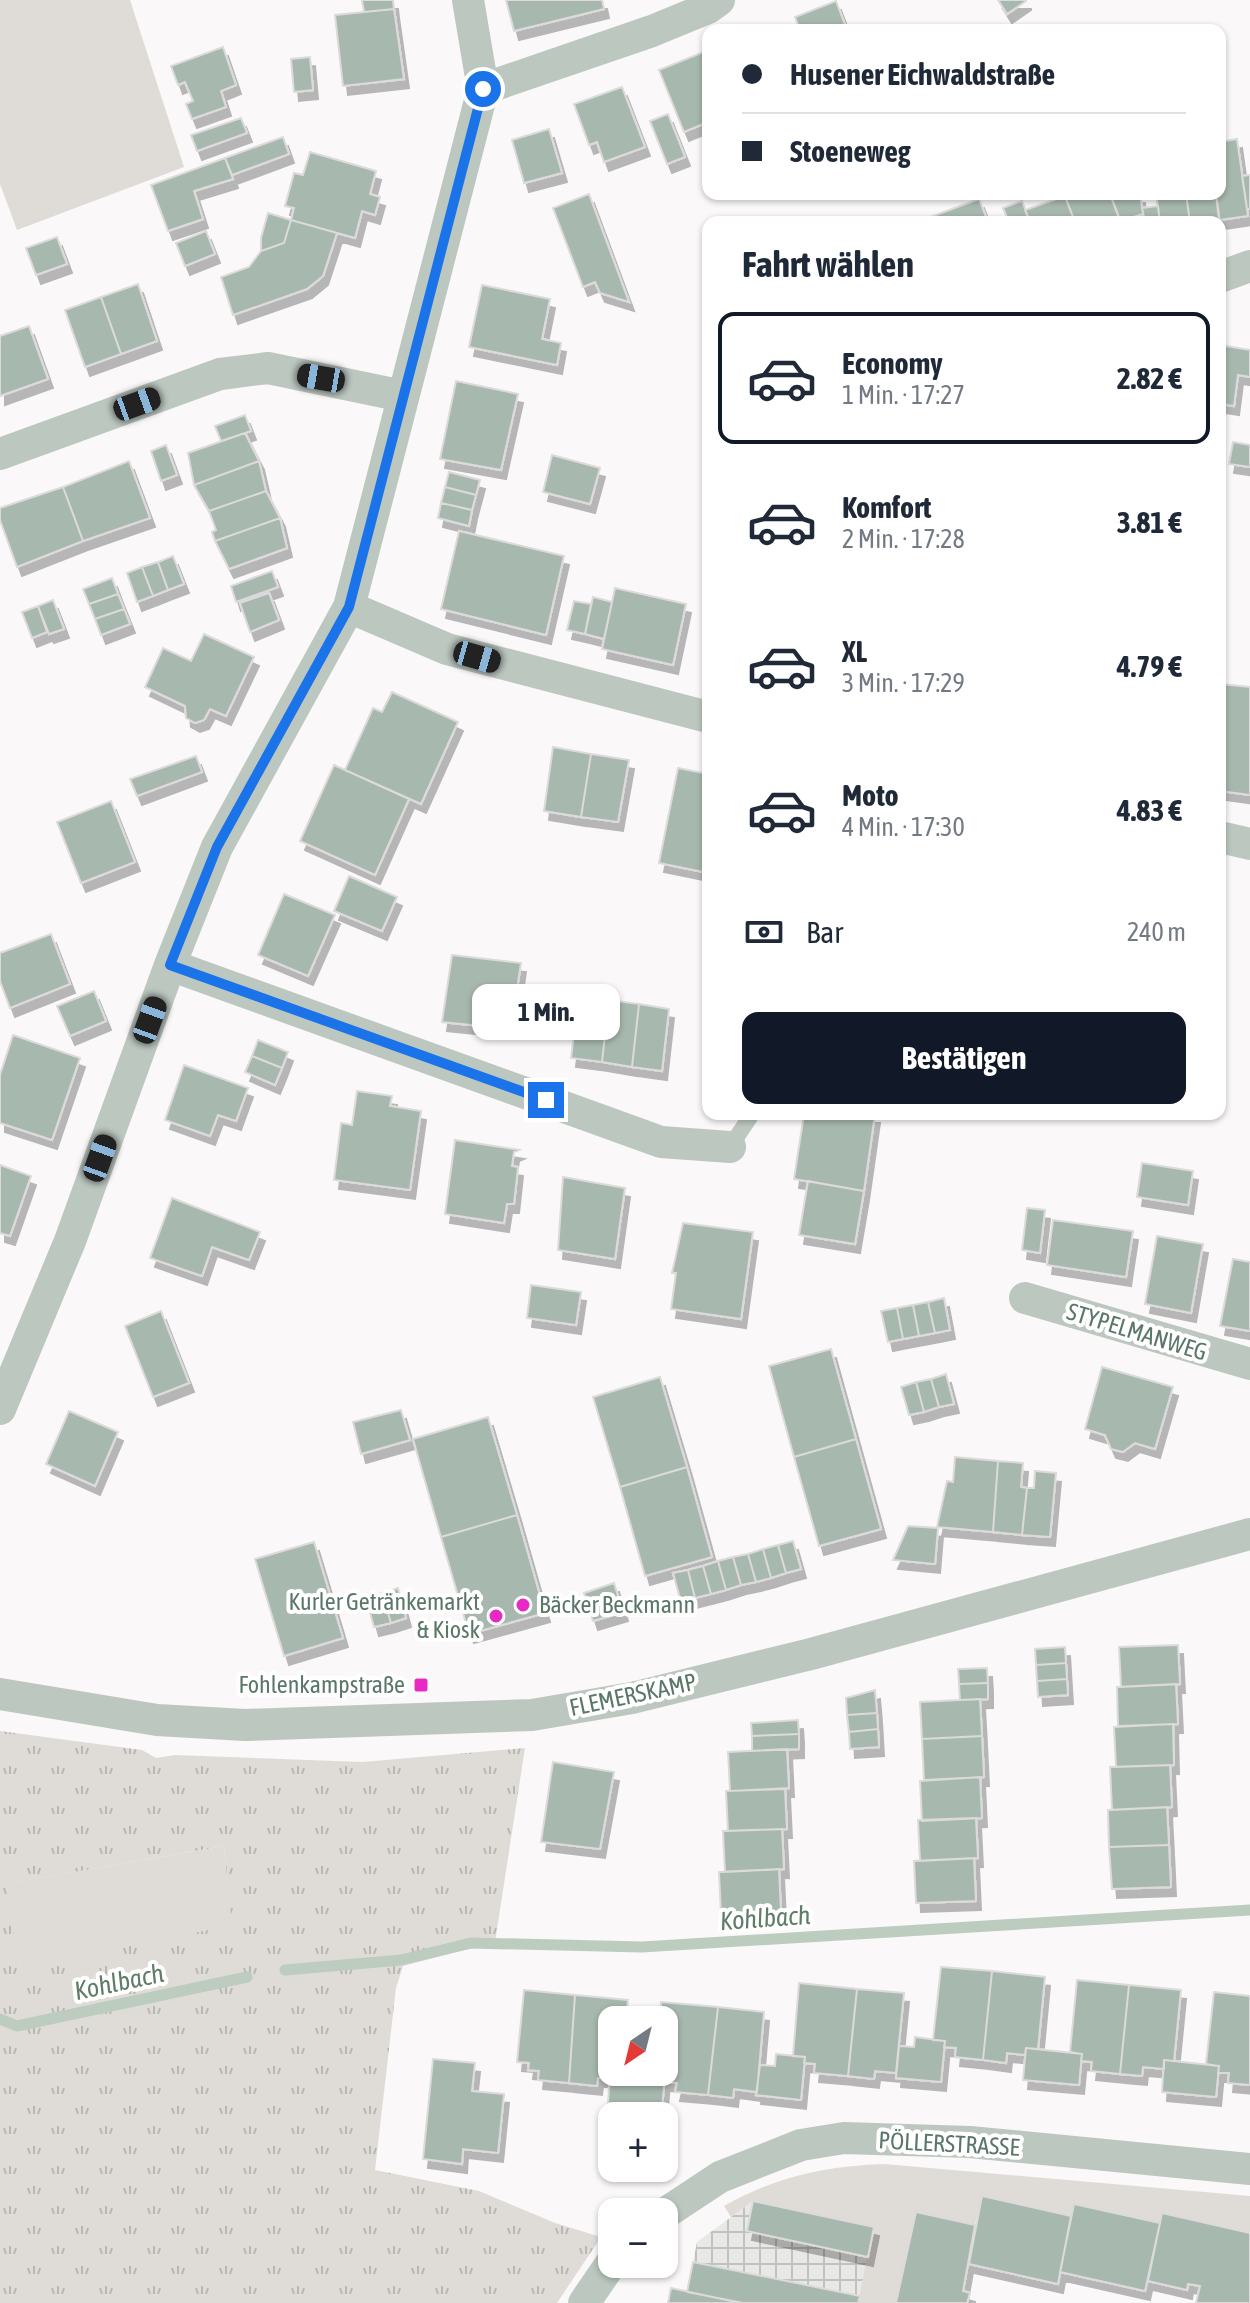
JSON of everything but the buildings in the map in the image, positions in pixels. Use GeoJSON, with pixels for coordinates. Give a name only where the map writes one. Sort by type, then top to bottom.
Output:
{"type":"FeatureCollection","features":[{"type":"Feature","properties":{"kind":"street"},"geometry":{"type":"LineString","coordinates":[[0,1409],[70,1241],[170,965],[217,847],[349,607],[483,89],[468,0]]}},
{"type":"Feature","properties":{"kind":"street"},"geometry":{"type":"LineString","coordinates":[[483,89],[652,31],[708,8],[719,0]]}},
{"type":"Feature","properties":{"kind":"street"},"geometry":{"type":"LineString","coordinates":[[1226,275],[1250,266]]}},
{"type":"Feature","properties":{"kind":"street"},"geometry":{"type":"LineString","coordinates":[[0,454],[220,374],[268,368],[403,396]]}},
{"type":"Feature","properties":{"kind":"street"},"geometry":{"type":"LineString","coordinates":[[349,607],[447,649],[702,716]]}},
{"type":"Feature","properties":{"kind":"street"},"geometry":{"type":"LineString","coordinates":[[1226,838],[1250,844]]}},
{"type":"Feature","properties":{"kind":"street"},"geometry":{"type":"LineString","coordinates":[[170,965],[661,1142],[730,1147]]}},
{"type":"Feature","properties":{"kind":"street","name":"STYPELMANWEG"},"geometry":{"type":"LineString","coordinates":[[1025,1298],[1250,1364]]}},
{"type":"Feature","properties":{"kind":"street","name":"FLEMERSKAMP"},"geometry":{"type":"LineString","coordinates":[[0,1694],[189,1723],[263,1725],[532,1715],[632,1698],[811,1654],[1250,1534]]}},
{"type":"Feature","properties":{"kind":"street","name":"PÖLLERSTRASSE"},"geometry":{"type":"LineString","coordinates":[[678,2205],[720,2177],[801,2145],[844,2138],[970,2142],[1250,2169]]}},
{"type":"Feature","properties":{"kind":"street"},"geometry":{"type":"LineString","coordinates":[[584,2303],[601,2278]]}},
{"type":"Feature","properties":{"kind":"lane"},"geometry":{"type":"LineString","coordinates":[[730,1147],[748,1120]]}},
{"type":"Feature","properties":{"kind":"shaded area"},"geometry":{"type":"Polygon","coordinates":[[[753,2201],[874,2227],[858,2303],[743,2303],[687,2292],[697,2242],[753,2201]]]}},
{"type":"Feature","properties":{"kind":"green space"},"geometry":{"type":"Polygon","coordinates":[[[0,0],[130,0],[184,167],[17,230],[0,184],[0,0]]]}},
{"type":"Feature","properties":{"kind":"green space"},"geometry":{"type":"Polygon","coordinates":[[[0,1731],[142,1750],[156,1758],[175,1755],[363,1762],[525,1748],[495,1942],[403,1966],[396,1988],[375,2170],[479,2191],[555,2223],[598,2236],[598,2242],[557,2303],[0,2303],[0,1731]],[[224,1846],[5,1884],[20,1969],[232,1925],[224,1846]]]}},
{"type":"Feature","properties":{"kind":"green space"},"geometry":{"type":"Polygon","coordinates":[[[224,1846],[233,1925],[20,1970],[4,1884],[224,1846]]]}},
{"type":"Feature","properties":{"kind":"green space"},"geometry":{"type":"Polygon","coordinates":[[[884,2164],[1250,2196],[1250,2233],[1163,2214],[1160,2223],[1074,2204],[1071,2216],[982,2197],[975,2225],[916,2212],[896,2303],[858,2303],[873,2227],[753,2201],[731,2217],[724,2206],[781,2180],[841,2167],[884,2164]]]}},
{"type":"Feature","properties":{"kind":"waterway","name":"Kohlbach"},"geometry":{"type":"LineString","coordinates":[[285,1970],[401,1960],[471,1943],[642,1947],[1250,1910]]}},
{"type":"Feature","properties":{"kind":"waterway","name":"Kohlbach"},"geometry":{"type":"LineString","coordinates":[[0,2019],[17,2026],[247,1977]]}},
{"type":"Feature","properties":{"kind":"place","name":"Bäcker Beckmann"},"geometry":{"type":"Point","coordinates":[523,1605]}},
{"type":"Feature","properties":{"kind":"place","name":"Kurler Getränkemarkt & Kiosk"},"geometry":{"type":"Point","coordinates":[496,1616]}},
{"type":"Feature","properties":{"kind":"place","name":"Fohlenkampstraße"},"geometry":{"type":"Point","coordinates":[421,1685]}},
{"type":"Feature","properties":{"kind":"route"},"geometry":{"type":"LineString","coordinates":[[483,89],[349,607],[217,847],[170,965],[546,1100]]}}]}
